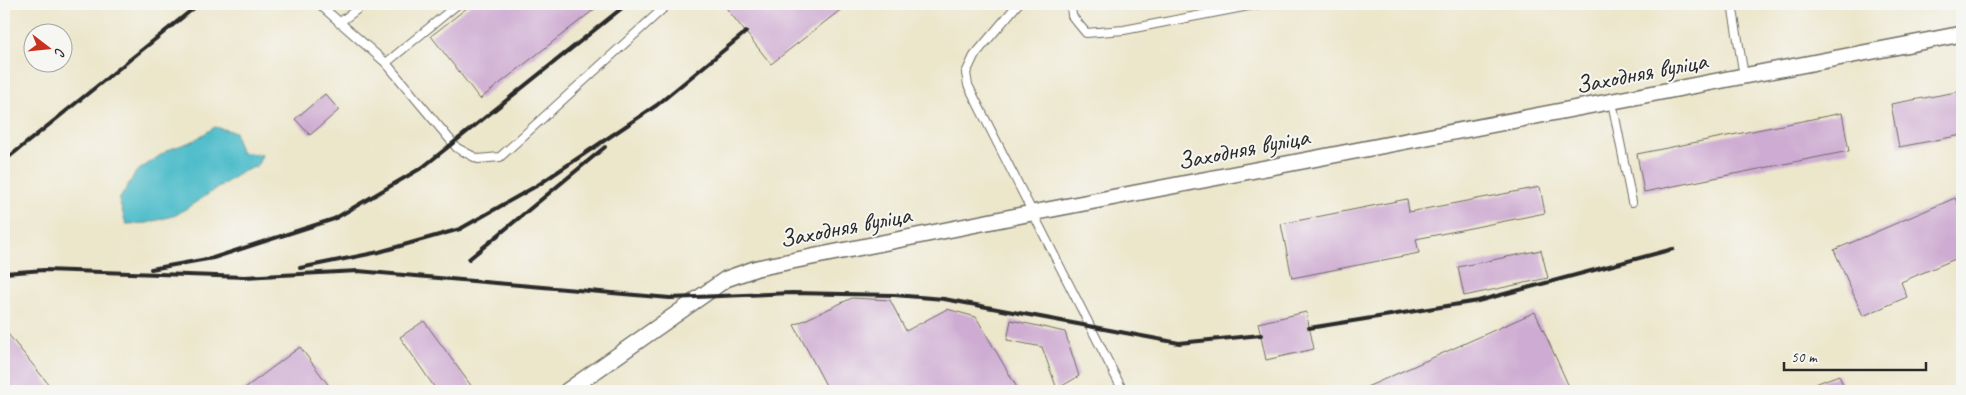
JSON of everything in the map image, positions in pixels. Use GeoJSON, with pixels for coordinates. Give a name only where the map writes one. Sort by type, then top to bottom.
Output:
{"type":"FeatureCollection","features":[{"type":"Feature","properties":{"kind":"street","name":"Заходняя вуліца"},"geometry":{"type":"LineString","coordinates":[[566,391],[726,279],[757,268],[1032,213],[1962,34]]}},
{"type":"Feature","properties":{"kind":"lane"},"geometry":{"type":"LineString","coordinates":[[319,4],[386,63],[457,148],[478,159],[500,157],[668,4]]}},
{"type":"Feature","properties":{"kind":"lane"},"geometry":{"type":"LineString","coordinates":[[339,23],[364,4]]}},
{"type":"Feature","properties":{"kind":"lane"},"geometry":{"type":"LineString","coordinates":[[386,63],[458,4]]}},
{"type":"Feature","properties":{"kind":"lane"},"geometry":{"type":"LineString","coordinates":[[1018,4],[974,56],[966,73],[968,85],[1123,391]]}},
{"type":"Feature","properties":{"kind":"lane"},"geometry":{"type":"LineString","coordinates":[[1071,4],[1072,16],[1086,33],[1124,30],[1259,4]]}},
{"type":"Feature","properties":{"kind":"lane"},"geometry":{"type":"LineString","coordinates":[[1732,4],[1744,76]]}},
{"type":"Feature","properties":{"kind":"lane"},"geometry":{"type":"LineString","coordinates":[[1612,102],[1632,202]]}},
{"type":"Feature","properties":{"kind":"water"},"geometry":{"type":"Polygon","coordinates":[[[215,127],[235,132],[240,152],[262,155],[257,166],[242,172],[176,215],[147,223],[126,224],[119,200],[136,172],[168,150],[193,141],[215,127]]]}},
{"type":"Feature","properties":{"kind":"building"},"geometry":{"type":"Polygon","coordinates":[[[472,4],[601,4],[480,99],[431,36],[472,4]]]}},
{"type":"Feature","properties":{"kind":"building"},"geometry":{"type":"Polygon","coordinates":[[[723,4],[848,4],[771,64],[723,4]]]}},
{"type":"Feature","properties":{"kind":"building"},"geometry":{"type":"Polygon","coordinates":[[[1962,91],[1962,135],[1899,147],[1891,104],[1962,91]]]}},
{"type":"Feature","properties":{"kind":"building"},"geometry":{"type":"Polygon","coordinates":[[[325,94],[339,110],[310,135],[295,119],[325,94]]]}},
{"type":"Feature","properties":{"kind":"building"},"geometry":{"type":"Polygon","coordinates":[[[1842,113],[1849,151],[1644,192],[1637,154],[1842,113]]]}},
{"type":"Feature","properties":{"kind":"building"},"geometry":{"type":"Polygon","coordinates":[[[1540,187],[1545,213],[1416,239],[1419,253],[1292,278],[1281,224],[1407,199],[1409,212],[1540,187]]]}},
{"type":"Feature","properties":{"kind":"building"},"geometry":{"type":"Polygon","coordinates":[[[1955,198],[1962,214],[1962,256],[1901,282],[1907,297],[1863,316],[1834,250],[1955,198]]]}},
{"type":"Feature","properties":{"kind":"building"},"geometry":{"type":"Polygon","coordinates":[[[1541,250],[1548,278],[1464,296],[1458,267],[1541,250]]]}},
{"type":"Feature","properties":{"kind":"building"},"geometry":{"type":"Polygon","coordinates":[[[852,298],[890,300],[906,331],[947,309],[976,317],[1019,391],[829,391],[794,325],[852,298]]]}},
{"type":"Feature","properties":{"kind":"building"},"geometry":{"type":"Polygon","coordinates":[[[1306,312],[1314,349],[1266,360],[1258,323],[1306,312]]]}},
{"type":"Feature","properties":{"kind":"building"},"geometry":{"type":"Polygon","coordinates":[[[1535,312],[1571,391],[1358,391],[1535,312]]]}},
{"type":"Feature","properties":{"kind":"building"},"geometry":{"type":"Polygon","coordinates":[[[1011,320],[1065,332],[1079,376],[1057,389],[1042,347],[1007,340],[1011,320]]]}},
{"type":"Feature","properties":{"kind":"building"},"geometry":{"type":"Polygon","coordinates":[[[424,321],[475,391],[437,391],[400,337],[424,321]]]}},
{"type":"Feature","properties":{"kind":"building"},"geometry":{"type":"Polygon","coordinates":[[[4,329],[54,391],[4,391],[4,329]]]}},
{"type":"Feature","properties":{"kind":"building"},"geometry":{"type":"Polygon","coordinates":[[[300,347],[333,391],[241,391],[300,347]]]}},
{"type":"Feature","properties":{"kind":"building"},"geometry":{"type":"Polygon","coordinates":[[[1839,375],[1845,391],[1799,391],[1799,390],[1839,375]]]}},
{"type":"Feature","properties":{"kind":"railway"},"geometry":{"type":"LineString","coordinates":[[4,161],[199,4]]}},
{"type":"Feature","properties":{"kind":"railway"},"geometry":{"type":"LineString","coordinates":[[151,269],[213,258],[334,219],[423,167],[627,4]]}},
{"type":"Feature","properties":{"kind":"railway"},"geometry":{"type":"LineString","coordinates":[[300,268],[379,252],[460,229],[538,185],[657,105],[746,32]]}},
{"type":"Feature","properties":{"kind":"railway"},"geometry":{"type":"LineString","coordinates":[[469,259],[605,147]]}},
{"type":"Feature","properties":{"kind":"railway"},"geometry":{"type":"LineString","coordinates":[[1309,328],[1478,301],[1673,249]]}},
{"type":"Feature","properties":{"kind":"railway"},"geometry":{"type":"LineString","coordinates":[[4,273],[44,270],[245,277],[358,271],[670,298],[792,293],[894,295],[944,299],[1179,343],[1261,335]]}}]}
